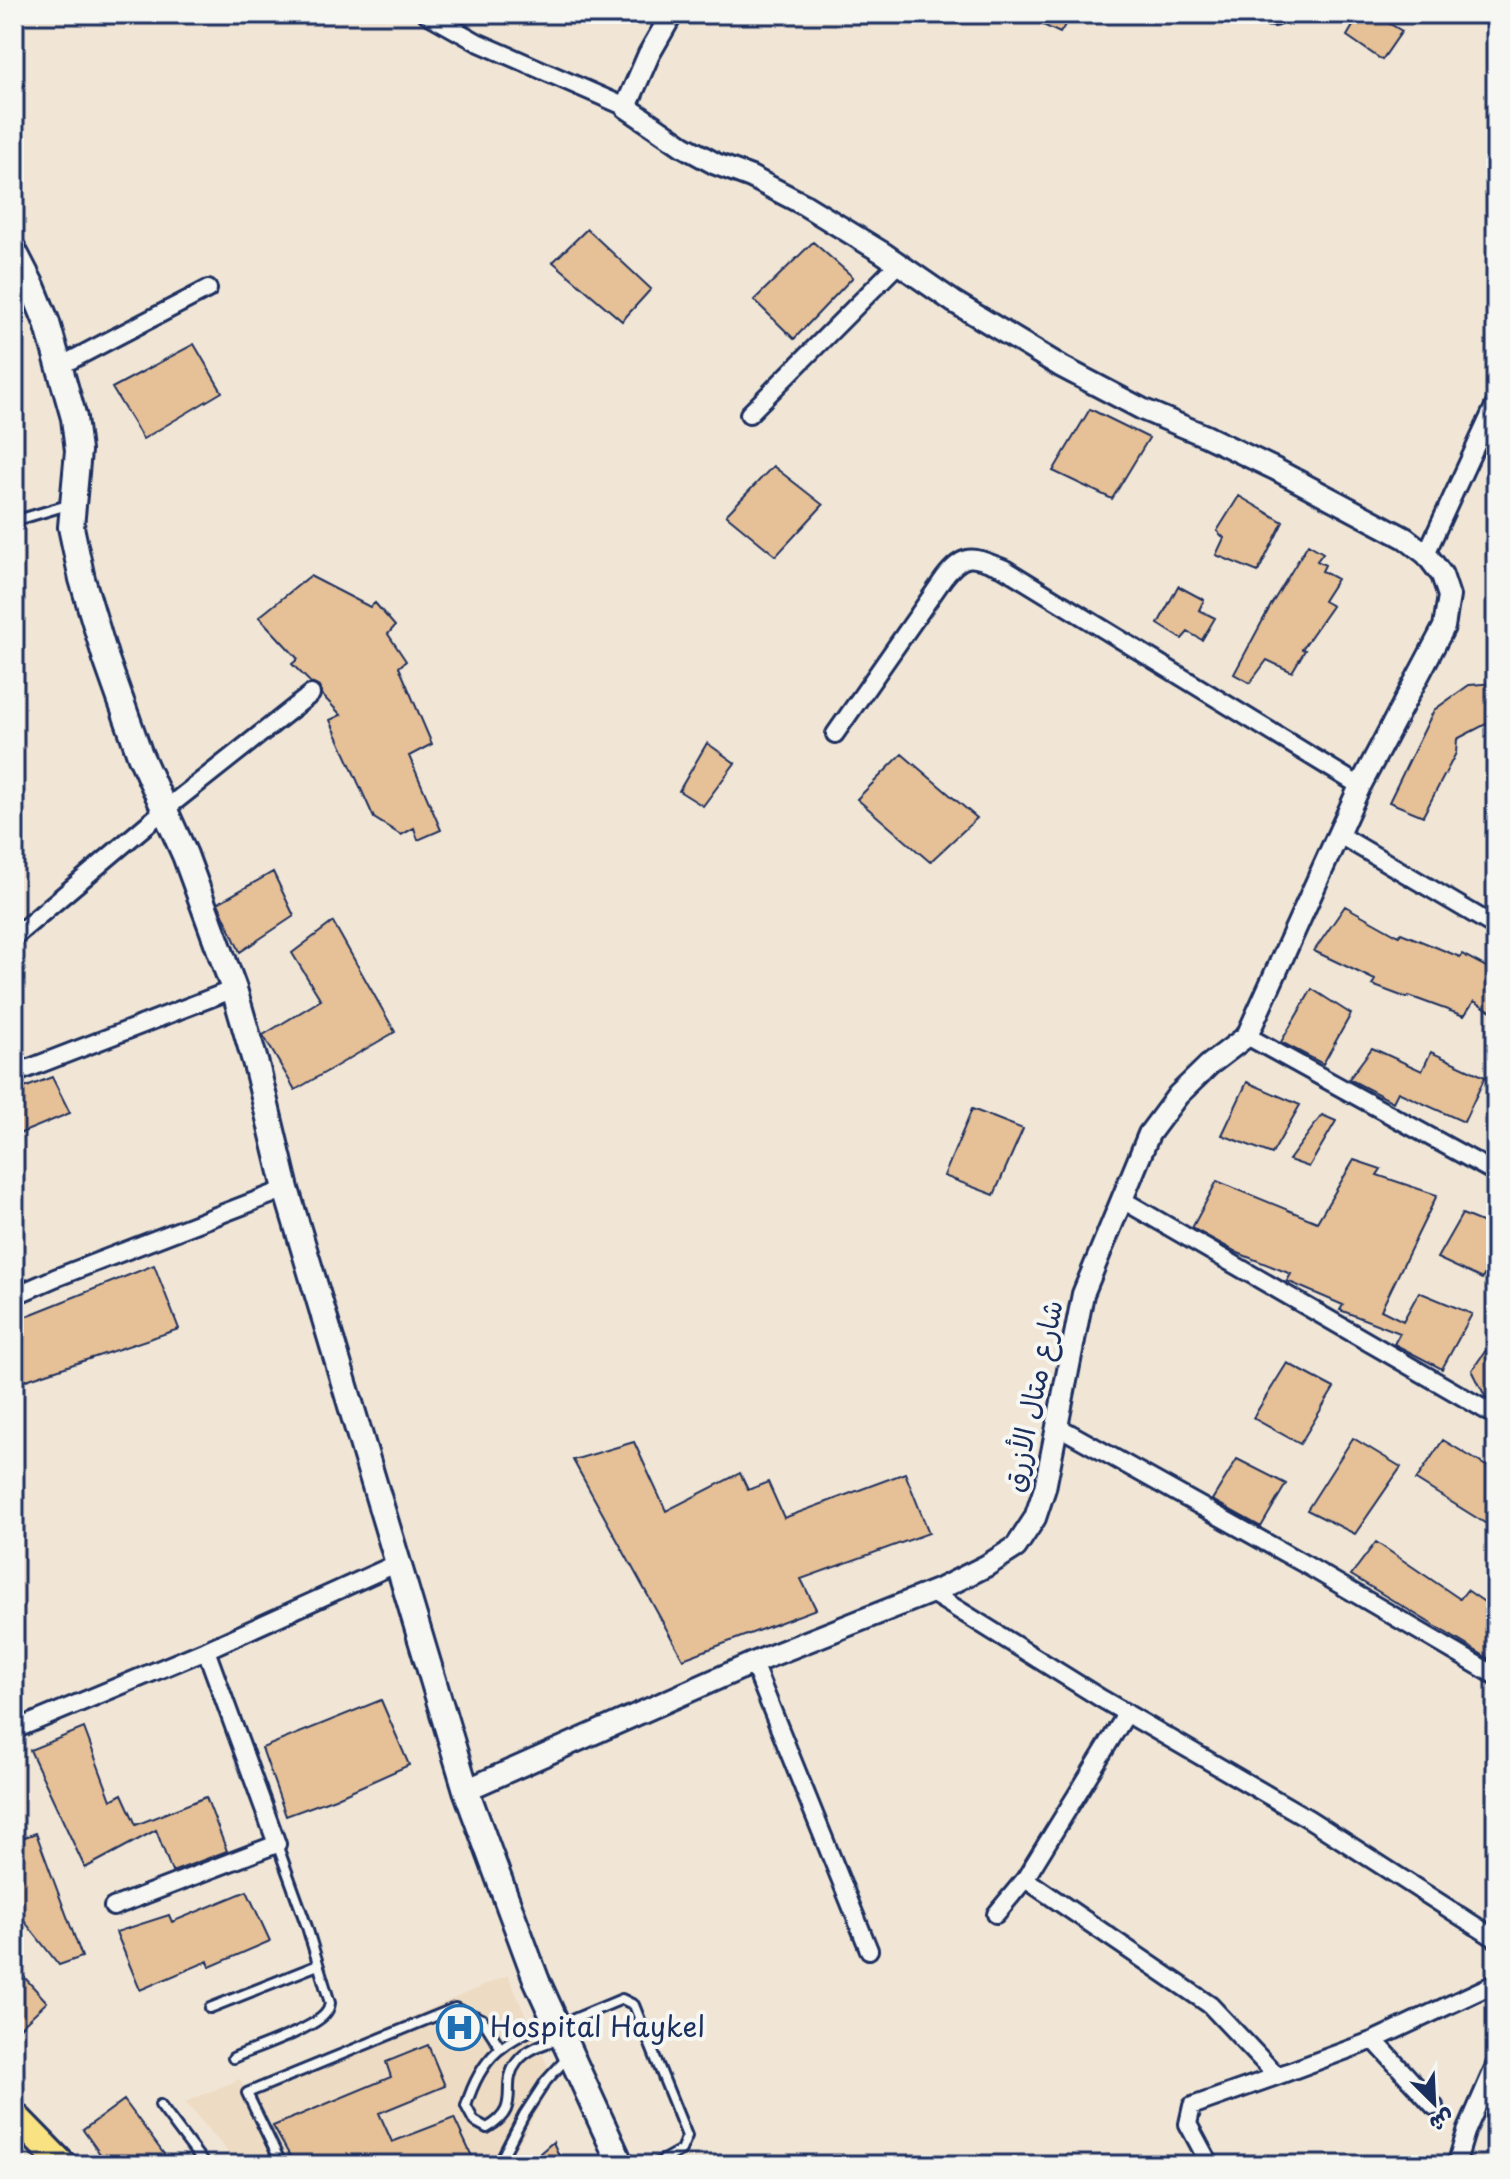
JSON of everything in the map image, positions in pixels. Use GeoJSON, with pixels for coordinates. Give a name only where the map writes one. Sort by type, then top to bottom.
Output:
{"type":"FeatureCollection","features":[{"type":"Feature","properties":{"kind":"main road"},"geometry":{"type":"LineString","coordinates":[[14,251],[32,286],[60,366],[74,418],[78,451],[71,527],[82,579],[110,673],[163,811],[185,855],[234,989],[286,1189],[466,1790],[517,1930],[621,2165]]}},
{"type":"Feature","properties":{"kind":"main road"},"geometry":{"type":"LineString","coordinates":[[14,2115],[63,2165]]}},
{"type":"Feature","properties":{"kind":"street"},"geometry":{"type":"LineString","coordinates":[[427,14],[477,42],[626,107],[683,146],[803,204],[954,302],[1062,367],[1144,410],[1206,436],[1372,518],[1426,554],[1442,575],[1449,596],[1444,627],[1360,786],[1247,1036],[1496,1173]]}},
{"type":"Feature","properties":{"kind":"street"},"geometry":{"type":"LineString","coordinates":[[626,107],[649,54],[672,14]]}},
{"type":"Feature","properties":{"kind":"street"},"geometry":{"type":"LineString","coordinates":[[1246,14],[1275,17]]}},
{"type":"Feature","properties":{"kind":"street"},"geometry":{"type":"LineString","coordinates":[[749,414],[898,264]]}},
{"type":"Feature","properties":{"kind":"street"},"geometry":{"type":"LineString","coordinates":[[60,366],[208,289]]}},
{"type":"Feature","properties":{"kind":"street"},"geometry":{"type":"LineString","coordinates":[[1426,554],[1496,402]]}},
{"type":"Feature","properties":{"kind":"street"},"geometry":{"type":"LineString","coordinates":[[835,734],[949,572],[961,559],[969,557],[1005,569],[1360,786]]}},
{"type":"Feature","properties":{"kind":"street"},"geometry":{"type":"LineString","coordinates":[[14,937],[163,811],[311,694]]}},
{"type":"Feature","properties":{"kind":"street"},"geometry":{"type":"LineString","coordinates":[[1338,834],[1496,927]]}},
{"type":"Feature","properties":{"kind":"street"},"geometry":{"type":"LineString","coordinates":[[14,1074],[234,989]]}},
{"type":"Feature","properties":{"kind":"street","name":"شارع متال الأزرق"},"geometry":{"type":"LineString","coordinates":[[466,1790],[753,1663],[930,1592],[986,1566],[1016,1547],[1035,1518],[1045,1488],[1083,1294],[1149,1134],[1178,1095],[1209,1065],[1247,1036]]}},
{"type":"Feature","properties":{"kind":"street"},"geometry":{"type":"LineString","coordinates":[[14,1296],[286,1189]]}},
{"type":"Feature","properties":{"kind":"street"},"geometry":{"type":"LineString","coordinates":[[1121,1199],[1496,1416]]}},
{"type":"Feature","properties":{"kind":"street"},"geometry":{"type":"LineString","coordinates":[[1057,1426],[1308,1566],[1496,1676]]}},
{"type":"Feature","properties":{"kind":"street"},"geometry":{"type":"LineString","coordinates":[[14,1730],[206,1650],[400,1562]]}},
{"type":"Feature","properties":{"kind":"street"},"geometry":{"type":"LineString","coordinates":[[930,1592],[1127,1713],[1309,1819],[1496,1939]]}},
{"type":"Feature","properties":{"kind":"street"},"geometry":{"type":"LineString","coordinates":[[113,1907],[277,1844],[206,1650]]}},
{"type":"Feature","properties":{"kind":"street"},"geometry":{"type":"LineString","coordinates":[[753,1663],[869,1950]]}},
{"type":"Feature","properties":{"kind":"street"},"geometry":{"type":"LineString","coordinates":[[996,1914],[1025,1879],[1127,1713]]}},
{"type":"Feature","properties":{"kind":"street"},"geometry":{"type":"LineString","coordinates":[[1025,1879],[1210,2005],[1277,2076]]}},
{"type":"Feature","properties":{"kind":"street"},"geometry":{"type":"LineString","coordinates":[[1210,2165],[1188,2124],[1192,2106],[1374,2040],[1496,1983]]}},
{"type":"Feature","properties":{"kind":"street"},"geometry":{"type":"LineString","coordinates":[[1374,2040],[1434,2106]]}},
{"type":"Feature","properties":{"kind":"street"},"geometry":{"type":"LineString","coordinates":[[1456,2165],[1466,2132],[1496,2063]]}},
{"type":"Feature","properties":{"kind":"lane"},"geometry":{"type":"LineString","coordinates":[[14,521],[73,503]]}},
{"type":"Feature","properties":{"kind":"lane"},"geometry":{"type":"LineString","coordinates":[[233,2058],[325,2016],[330,2003],[277,1844]]}},
{"type":"Feature","properties":{"kind":"lane"},"geometry":{"type":"LineString","coordinates":[[210,2008],[318,1965]]}},
{"type":"Feature","properties":{"kind":"lane"},"geometry":{"type":"LineString","coordinates":[[561,2034],[515,2037],[500,2047],[472,2086],[466,2106],[474,2121],[487,2128],[501,2119],[509,2102],[510,2079],[516,2062],[622,1999],[634,2005],[687,2136],[681,2150],[654,2165]]}},
{"type":"Feature","properties":{"kind":"lane"},"geometry":{"type":"LineString","coordinates":[[282,2165],[247,2093],[455,2008],[482,2019],[500,2047]]}},
{"type":"Feature","properties":{"kind":"lane"},"geometry":{"type":"LineString","coordinates":[[498,2165],[539,2093],[561,2034]]}},
{"type":"Feature","properties":{"kind":"lane"},"geometry":{"type":"LineString","coordinates":[[160,2105],[205,2165]]}},
{"type":"Feature","properties":{"kind":"shaded area","name":"Hospital Haykel"},"geometry":{"type":"Polygon","coordinates":[[[508,1975],[554,2080],[507,2165],[239,2165],[185,2102],[240,2079],[245,2089],[508,1975]]]}},
{"type":"Feature","properties":{"kind":"building"},"geometry":{"type":"Polygon","coordinates":[[[1020,14],[1072,14],[1060,33],[1020,14]]]}},
{"type":"Feature","properties":{"kind":"building"},"geometry":{"type":"Polygon","coordinates":[[[1360,14],[1373,14],[1402,31],[1382,60],[1347,36],[1360,14]]]}},
{"type":"Feature","properties":{"kind":"building"},"geometry":{"type":"Polygon","coordinates":[[[587,229],[651,289],[622,321],[553,262],[587,229]]]}},
{"type":"Feature","properties":{"kind":"building"},"geometry":{"type":"Polygon","coordinates":[[[813,242],[853,277],[794,339],[754,300],[813,242]]]}},
{"type":"Feature","properties":{"kind":"building"},"geometry":{"type":"Polygon","coordinates":[[[194,344],[222,392],[143,439],[112,388],[194,344]]]}},
{"type":"Feature","properties":{"kind":"building"},"geometry":{"type":"Polygon","coordinates":[[[1090,409],[1149,438],[1112,499],[1053,471],[1090,409]]]}},
{"type":"Feature","properties":{"kind":"building"},"geometry":{"type":"Polygon","coordinates":[[[773,466],[823,505],[776,556],[726,515],[773,466]]]}},
{"type":"Feature","properties":{"kind":"building"},"geometry":{"type":"Polygon","coordinates":[[[1239,496],[1283,522],[1258,572],[1216,555],[1224,538],[1217,531],[1239,496]]]}},
{"type":"Feature","properties":{"kind":"building"},"geometry":{"type":"Polygon","coordinates":[[[1308,544],[1323,553],[1317,561],[1325,565],[1322,571],[1337,579],[1323,601],[1332,606],[1302,649],[1305,650],[1292,672],[1267,660],[1250,683],[1234,674],[1308,544]]]}},
{"type":"Feature","properties":{"kind":"building"},"geometry":{"type":"Polygon","coordinates":[[[310,576],[370,607],[375,603],[395,626],[388,634],[406,661],[399,667],[432,744],[409,756],[441,830],[418,840],[414,828],[401,835],[374,818],[330,720],[341,715],[322,695],[319,687],[292,664],[298,659],[259,617],[310,576]]]}},
{"type":"Feature","properties":{"kind":"building"},"geometry":{"type":"Polygon","coordinates":[[[1178,586],[1204,600],[1199,610],[1215,618],[1202,640],[1188,632],[1182,639],[1158,624],[1178,586]]]}},
{"type":"Feature","properties":{"kind":"building"},"geometry":{"type":"Polygon","coordinates":[[[1496,683],[1496,719],[1457,739],[1456,753],[1423,816],[1389,802],[1434,710],[1469,685],[1496,683]]]}},
{"type":"Feature","properties":{"kind":"building"},"geometry":{"type":"Polygon","coordinates":[[[707,743],[735,763],[703,806],[679,791],[707,743]]]}},
{"type":"Feature","properties":{"kind":"building"},"geometry":{"type":"Polygon","coordinates":[[[902,754],[977,818],[930,862],[857,799],[902,754]]]}},
{"type":"Feature","properties":{"kind":"building"},"geometry":{"type":"Polygon","coordinates":[[[273,872],[294,916],[240,952],[218,903],[273,872]]]}},
{"type":"Feature","properties":{"kind":"building"},"geometry":{"type":"Polygon","coordinates":[[[1345,906],[1399,936],[1401,933],[1460,957],[1462,954],[1496,972],[1496,1014],[1474,1001],[1464,1016],[1409,996],[1407,998],[1372,985],[1375,980],[1314,951],[1345,906]]]}},
{"type":"Feature","properties":{"kind":"building"},"geometry":{"type":"Polygon","coordinates":[[[333,922],[395,1032],[295,1090],[263,1035],[321,1000],[292,953],[333,922]]]}},
{"type":"Feature","properties":{"kind":"building"},"geometry":{"type":"Polygon","coordinates":[[[1312,989],[1351,1014],[1323,1064],[1281,1042],[1312,989]]]}},
{"type":"Feature","properties":{"kind":"building"},"geometry":{"type":"Polygon","coordinates":[[[1372,1048],[1422,1071],[1431,1052],[1485,1077],[1464,1122],[1398,1092],[1393,1102],[1349,1079],[1372,1048]]]}},
{"type":"Feature","properties":{"kind":"building"},"geometry":{"type":"Polygon","coordinates":[[[52,1077],[70,1113],[14,1136],[14,1092],[52,1077]]]}},
{"type":"Feature","properties":{"kind":"building"},"geometry":{"type":"Polygon","coordinates":[[[1247,1082],[1300,1105],[1272,1154],[1222,1135],[1247,1082]]]}},
{"type":"Feature","properties":{"kind":"building"},"geometry":{"type":"Polygon","coordinates":[[[972,1109],[1023,1129],[994,1195],[944,1176],[972,1109]]]}},
{"type":"Feature","properties":{"kind":"building"},"geometry":{"type":"Polygon","coordinates":[[[1322,1115],[1336,1121],[1309,1167],[1289,1160],[1322,1115]]]}},
{"type":"Feature","properties":{"kind":"building"},"geometry":{"type":"Polygon","coordinates":[[[1354,1160],[1381,1169],[1377,1175],[1437,1195],[1381,1310],[1403,1321],[1419,1292],[1472,1314],[1442,1369],[1394,1344],[1400,1333],[1340,1310],[1343,1305],[1287,1281],[1291,1274],[1238,1253],[1192,1228],[1217,1181],[1317,1222],[1354,1160]]]}},
{"type":"Feature","properties":{"kind":"building"},"geometry":{"type":"Polygon","coordinates":[[[1462,1214],[1496,1228],[1496,1255],[1482,1279],[1437,1258],[1462,1214]]]}},
{"type":"Feature","properties":{"kind":"building"},"geometry":{"type":"Polygon","coordinates":[[[154,1265],[179,1329],[14,1384],[14,1321],[154,1265]]]}},
{"type":"Feature","properties":{"kind":"building"},"geometry":{"type":"Polygon","coordinates":[[[1496,1336],[1496,1403],[1486,1398],[1472,1370],[1496,1336]]]}},
{"type":"Feature","properties":{"kind":"building"},"geometry":{"type":"Polygon","coordinates":[[[1287,1363],[1334,1388],[1300,1444],[1253,1418],[1287,1363]]]}},
{"type":"Feature","properties":{"kind":"building"},"geometry":{"type":"Polygon","coordinates":[[[1353,1438],[1401,1467],[1355,1534],[1307,1510],[1353,1438]]]}},
{"type":"Feature","properties":{"kind":"building"},"geometry":{"type":"Polygon","coordinates":[[[1443,1440],[1496,1472],[1496,1530],[1416,1480],[1443,1440]]]}},
{"type":"Feature","properties":{"kind":"building"},"geometry":{"type":"Polygon","coordinates":[[[634,1442],[666,1511],[740,1473],[748,1490],[768,1482],[784,1518],[905,1473],[929,1533],[801,1579],[816,1609],[683,1659],[573,1460],[634,1442]]]}},
{"type":"Feature","properties":{"kind":"building"},"geometry":{"type":"Polygon","coordinates":[[[1237,1459],[1286,1484],[1261,1527],[1212,1500],[1237,1459]]]}},
{"type":"Feature","properties":{"kind":"building"},"geometry":{"type":"Polygon","coordinates":[[[1376,1542],[1460,1599],[1467,1590],[1496,1610],[1496,1663],[1351,1575],[1376,1542]]]}},
{"type":"Feature","properties":{"kind":"building"},"geometry":{"type":"Polygon","coordinates":[[[381,1700],[409,1765],[286,1816],[262,1748],[381,1700]]]}},
{"type":"Feature","properties":{"kind":"building"},"geometry":{"type":"Polygon","coordinates":[[[84,1728],[111,1800],[122,1794],[136,1825],[206,1797],[227,1851],[172,1872],[156,1830],[85,1868],[30,1750],[84,1728]]]}},
{"type":"Feature","properties":{"kind":"building"},"geometry":{"type":"Polygon","coordinates":[[[36,1833],[82,1957],[59,1965],[14,1908],[14,1841],[36,1833]]]}},
{"type":"Feature","properties":{"kind":"building"},"geometry":{"type":"Polygon","coordinates":[[[247,1891],[270,1941],[210,1967],[208,1961],[140,1990],[116,1932],[169,1915],[172,1922],[247,1891]]]}},
{"type":"Feature","properties":{"kind":"building"},"geometry":{"type":"Polygon","coordinates":[[[14,1966],[47,2002],[14,2033],[14,1966]]]}},
{"type":"Feature","properties":{"kind":"building"},"geometry":{"type":"Polygon","coordinates":[[[428,2045],[445,2086],[379,2113],[392,2142],[454,2118],[476,2165],[295,2165],[273,2126],[391,2077],[386,2062],[428,2045]]]}},
{"type":"Feature","properties":{"kind":"building"},"geometry":{"type":"Polygon","coordinates":[[[124,2100],[172,2165],[108,2165],[83,2130],[124,2100]]]}},
{"type":"Feature","properties":{"kind":"building"},"geometry":{"type":"Polygon","coordinates":[[[553,2142],[563,2165],[526,2165],[553,2142]]]}},
{"type":"Feature","properties":{"kind":"place","name":"Hospital Haykel"},"geometry":{"type":"Point","coordinates":[459,2027]}}]}
